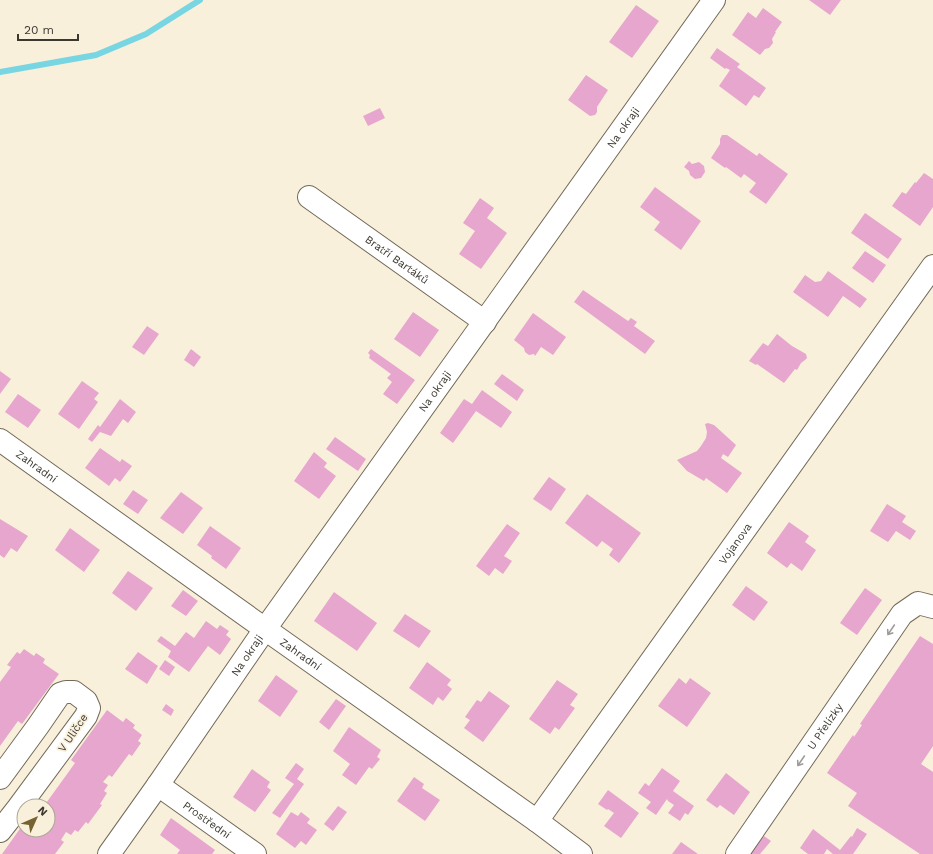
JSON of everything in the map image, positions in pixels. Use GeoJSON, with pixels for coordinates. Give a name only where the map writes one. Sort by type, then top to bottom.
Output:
{"type":"FeatureCollection","features":[{"type":"Feature","properties":{"kind":"street","name":"Na okraji"},"geometry":{"type":"LineString","coordinates":[[158,785],[265,629],[714,0]]}},
{"type":"Feature","properties":{"kind":"street","name":"Bratří Bartáků"},"geometry":{"type":"LineString","coordinates":[[309,197],[485,322]]}},
{"type":"Feature","properties":{"kind":"street","name":"Vojanova"},"geometry":{"type":"LineString","coordinates":[[537,821],[933,266]]}},
{"type":"Feature","properties":{"kind":"street","name":"Zahradní"},"geometry":{"type":"LineString","coordinates":[[0,440],[537,821],[581,854]]}},
{"type":"Feature","properties":{"kind":"street","name":"U Přelízky"},"geometry":{"type":"LineString","coordinates":[[736,854],[902,614],[926,605]]}},
{"type":"Feature","properties":{"kind":"street","name":"V Uličce"},"geometry":{"type":"LineString","coordinates":[[0,778],[60,694],[74,692],[86,700],[89,708],[86,716],[0,831]]}},
{"type":"Feature","properties":{"kind":"street"},"geometry":{"type":"LineString","coordinates":[[109,854],[158,785]]}},
{"type":"Feature","properties":{"kind":"street","name":"Prostřední"},"geometry":{"type":"LineString","coordinates":[[158,785],[255,854]]}},
{"type":"Feature","properties":{"kind":"building"},"geometry":{"type":"Polygon","coordinates":[[[809,0],[841,0],[830,15],[809,0]]]}},
{"type":"Feature","properties":{"kind":"building"},"geometry":{"type":"Polygon","coordinates":[[[636,5],[659,21],[632,58],[609,42],[636,5]]]}},
{"type":"Feature","properties":{"kind":"building"},"geometry":{"type":"Polygon","coordinates":[[[763,8],[782,22],[772,39],[773,43],[760,55],[732,35],[748,12],[756,18],[763,8]]]}},
{"type":"Feature","properties":{"kind":"building"},"geometry":{"type":"Polygon","coordinates":[[[717,48],[740,64],[737,67],[766,88],[759,98],[754,95],[746,106],[719,86],[730,70],[725,69],[710,58],[717,48]]]}},
{"type":"Feature","properties":{"kind":"building"},"geometry":{"type":"Polygon","coordinates":[[[586,75],[608,90],[597,107],[597,112],[595,115],[590,116],[568,100],[586,75]]]}},
{"type":"Feature","properties":{"kind":"building"},"geometry":{"type":"Polygon","coordinates":[[[380,108],[385,118],[368,126],[363,116],[380,108]]]}},
{"type":"Feature","properties":{"kind":"building"},"geometry":{"type":"Polygon","coordinates":[[[722,135],[727,135],[757,156],[759,153],[788,174],[766,204],[749,192],[756,183],[744,174],[741,178],[711,158],[720,144],[722,135]]]}},
{"type":"Feature","properties":{"kind":"building"},"geometry":{"type":"Polygon","coordinates":[[[689,161],[692,164],[699,162],[704,166],[705,172],[701,178],[695,179],[684,167],[689,161]]]}},
{"type":"Feature","properties":{"kind":"building"},"geometry":{"type":"Polygon","coordinates":[[[924,173],[933,179],[933,207],[920,226],[892,206],[902,192],[906,194],[924,173]]]}},
{"type":"Feature","properties":{"kind":"building"},"geometry":{"type":"Polygon","coordinates":[[[655,187],[701,221],[681,250],[654,230],[660,222],[640,207],[655,187]]]}},
{"type":"Feature","properties":{"kind":"building"},"geometry":{"type":"Polygon","coordinates":[[[480,198],[494,208],[487,218],[507,233],[481,269],[459,254],[475,231],[463,223],[480,198]]]}},
{"type":"Feature","properties":{"kind":"building"},"geometry":{"type":"Polygon","coordinates":[[[865,213],[902,239],[888,259],[851,233],[865,213]]]}},
{"type":"Feature","properties":{"kind":"building"},"geometry":{"type":"Polygon","coordinates":[[[865,251],[886,265],[873,283],[852,268],[865,251]]]}},
{"type":"Feature","properties":{"kind":"building"},"geometry":{"type":"Polygon","coordinates":[[[828,271],[867,299],[860,308],[843,296],[828,317],[793,292],[805,275],[815,282],[821,281],[828,271]]]}},
{"type":"Feature","properties":{"kind":"building"},"geometry":{"type":"Polygon","coordinates":[[[583,290],[628,321],[631,318],[637,322],[634,326],[655,341],[645,354],[574,302],[583,290]]]}},
{"type":"Feature","properties":{"kind":"building"},"geometry":{"type":"Polygon","coordinates":[[[413,312],[439,330],[420,357],[394,339],[413,312]]]}},
{"type":"Feature","properties":{"kind":"building"},"geometry":{"type":"Polygon","coordinates":[[[533,313],[566,337],[553,355],[541,347],[535,356],[534,354],[529,355],[525,352],[524,348],[514,340],[533,313]]]}},
{"type":"Feature","properties":{"kind":"building"},"geometry":{"type":"Polygon","coordinates":[[[147,326],[159,334],[144,355],[132,347],[147,326]]]}},
{"type":"Feature","properties":{"kind":"building"},"geometry":{"type":"Polygon","coordinates":[[[777,334],[792,346],[806,354],[807,358],[801,363],[797,370],[795,369],[784,383],[757,364],[756,365],[749,361],[763,343],[768,346],[777,334]]]}},
{"type":"Feature","properties":{"kind":"building"},"geometry":{"type":"Polygon","coordinates":[[[191,349],[201,357],[194,367],[184,360],[191,349]]]}},
{"type":"Feature","properties":{"kind":"building"},"geometry":{"type":"Polygon","coordinates":[[[371,349],[415,380],[397,404],[383,394],[392,382],[387,378],[391,374],[369,358],[370,355],[368,353],[371,349]]]}},
{"type":"Feature","properties":{"kind":"building"},"geometry":{"type":"Polygon","coordinates":[[[0,371],[11,379],[0,394],[0,371]]]}},
{"type":"Feature","properties":{"kind":"building"},"geometry":{"type":"Polygon","coordinates":[[[502,374],[524,390],[517,401],[494,384],[502,374]]]}},
{"type":"Feature","properties":{"kind":"building"},"geometry":{"type":"Polygon","coordinates":[[[82,381],[99,393],[94,399],[98,402],[79,429],[58,414],[82,381]]]}},
{"type":"Feature","properties":{"kind":"building"},"geometry":{"type":"Polygon","coordinates":[[[482,390],[512,412],[501,428],[476,411],[453,443],[440,433],[464,399],[472,404],[482,390]]]}},
{"type":"Feature","properties":{"kind":"building"},"geometry":{"type":"Polygon","coordinates":[[[18,394],[41,410],[28,428],[5,412],[18,394]]]}},
{"type":"Feature","properties":{"kind":"building"},"geometry":{"type":"Polygon","coordinates":[[[120,399],[136,412],[128,423],[123,419],[111,436],[100,432],[92,442],[88,439],[98,425],[100,427],[120,399]]]}},
{"type":"Feature","properties":{"kind":"building"},"geometry":{"type":"Polygon","coordinates":[[[708,423],[714,425],[736,445],[728,457],[723,454],[721,458],[742,473],[727,493],[706,478],[704,481],[687,471],[677,460],[697,451],[706,438],[707,432],[705,424],[708,423]]]}},
{"type":"Feature","properties":{"kind":"building"},"geometry":{"type":"Polygon","coordinates":[[[335,437],[366,459],[358,471],[326,449],[335,437]]]}},
{"type":"Feature","properties":{"kind":"building"},"geometry":{"type":"Polygon","coordinates":[[[100,448],[120,462],[122,459],[132,466],[120,482],[115,478],[109,486],[85,468],[100,448]]]}},
{"type":"Feature","properties":{"kind":"building"},"geometry":{"type":"Polygon","coordinates":[[[314,452],[327,463],[324,467],[336,476],[319,499],[294,481],[314,452]]]}},
{"type":"Feature","properties":{"kind":"building"},"geometry":{"type":"Polygon","coordinates":[[[549,477],[566,489],[551,511],[533,499],[549,477]]]}},
{"type":"Feature","properties":{"kind":"building"},"geometry":{"type":"Polygon","coordinates":[[[133,490],[148,500],[138,514],[123,504],[133,490]]]}},
{"type":"Feature","properties":{"kind":"building"},"geometry":{"type":"Polygon","coordinates":[[[181,492],[203,508],[183,534],[160,518],[181,492]]]}},
{"type":"Feature","properties":{"kind":"building"},"geometry":{"type":"Polygon","coordinates":[[[587,494],[641,533],[619,563],[609,555],[613,549],[602,541],[597,547],[565,523],[587,494]]]}},
{"type":"Feature","properties":{"kind":"building"},"geometry":{"type":"Polygon","coordinates":[[[887,504],[906,516],[902,522],[916,531],[910,540],[896,531],[888,542],[870,531],[887,504]]]}},
{"type":"Feature","properties":{"kind":"building"},"geometry":{"type":"Polygon","coordinates":[[[0,519],[28,536],[17,552],[11,548],[4,558],[0,555],[0,519]]]}},
{"type":"Feature","properties":{"kind":"building"},"geometry":{"type":"Polygon","coordinates":[[[789,522],[809,536],[805,542],[816,550],[802,571],[791,563],[787,568],[767,553],[789,522]]]}},
{"type":"Feature","properties":{"kind":"building"},"geometry":{"type":"Polygon","coordinates":[[[507,524],[520,533],[504,556],[512,561],[503,574],[495,568],[489,576],[476,566],[507,524]]]}},
{"type":"Feature","properties":{"kind":"building"},"geometry":{"type":"Polygon","coordinates":[[[210,526],[241,548],[226,569],[197,545],[210,526]]]}},
{"type":"Feature","properties":{"kind":"building"},"geometry":{"type":"Polygon","coordinates":[[[70,528],[100,550],[84,572],[55,550],[70,528]]]}},
{"type":"Feature","properties":{"kind":"building"},"geometry":{"type":"Polygon","coordinates":[[[128,571],[153,588],[136,611],[112,593],[128,571]]]}},
{"type":"Feature","properties":{"kind":"building"},"geometry":{"type":"Polygon","coordinates":[[[746,586],[768,602],[754,621],[732,605],[746,586]]]}},
{"type":"Feature","properties":{"kind":"building"},"geometry":{"type":"Polygon","coordinates":[[[865,588],[882,600],[857,635],[840,623],[865,588]]]}},
{"type":"Feature","properties":{"kind":"building"},"geometry":{"type":"Polygon","coordinates":[[[183,590],[198,601],[186,616],[171,606],[183,590]]]}},
{"type":"Feature","properties":{"kind":"building"},"geometry":{"type":"Polygon","coordinates":[[[334,592],[377,623],[357,651],[314,621],[334,592]]]}},
{"type":"Feature","properties":{"kind":"building"},"geometry":{"type":"Polygon","coordinates":[[[405,614],[431,631],[419,648],[393,631],[405,614]]]}},
{"type":"Feature","properties":{"kind":"building"},"geometry":{"type":"Polygon","coordinates":[[[206,621],[217,629],[220,625],[229,631],[226,635],[231,639],[220,655],[208,646],[189,672],[168,657],[171,651],[157,641],[161,636],[175,646],[186,632],[194,638],[206,621]]]}},
{"type":"Feature","properties":{"kind":"building"},"geometry":{"type":"Polygon","coordinates":[[[920,636],[933,644],[933,746],[921,764],[933,772],[933,854],[920,854],[848,806],[857,793],[827,773],[853,735],[854,737],[862,725],[860,724],[920,636]]]}},
{"type":"Feature","properties":{"kind":"building"},"geometry":{"type":"Polygon","coordinates":[[[24,649],[34,656],[36,653],[45,659],[43,663],[59,674],[22,724],[18,721],[0,746],[0,682],[11,667],[7,665],[17,652],[20,654],[24,649]]]}},
{"type":"Feature","properties":{"kind":"building"},"geometry":{"type":"Polygon","coordinates":[[[138,652],[158,666],[147,684],[125,669],[138,652]]]}},
{"type":"Feature","properties":{"kind":"building"},"geometry":{"type":"Polygon","coordinates":[[[165,660],[175,667],[169,676],[159,669],[165,660]]]}},
{"type":"Feature","properties":{"kind":"building"},"geometry":{"type":"Polygon","coordinates":[[[427,662],[451,680],[447,685],[452,689],[443,701],[438,697],[433,705],[409,688],[427,662]]]}},
{"type":"Feature","properties":{"kind":"building"},"geometry":{"type":"Polygon","coordinates":[[[276,675],[298,691],[280,717],[258,701],[276,675]]]}},
{"type":"Feature","properties":{"kind":"building"},"geometry":{"type":"Polygon","coordinates":[[[679,678],[686,684],[690,678],[711,693],[687,727],[658,706],[679,678]]]}},
{"type":"Feature","properties":{"kind":"building"},"geometry":{"type":"Polygon","coordinates":[[[557,680],[578,694],[570,705],[575,708],[559,730],[555,727],[550,734],[529,719],[557,680]]]}},
{"type":"Feature","properties":{"kind":"building"},"geometry":{"type":"Polygon","coordinates":[[[489,691],[510,706],[483,742],[464,728],[470,720],[465,717],[477,700],[481,702],[489,691]]]}},
{"type":"Feature","properties":{"kind":"building"},"geometry":{"type":"Polygon","coordinates":[[[336,699],[346,706],[329,730],[319,722],[336,699]]]}},
{"type":"Feature","properties":{"kind":"building"},"geometry":{"type":"Polygon","coordinates":[[[166,704],[174,710],[171,716],[162,710],[166,704]]]}},
{"type":"Feature","properties":{"kind":"building"},"geometry":{"type":"Polygon","coordinates":[[[107,710],[123,722],[126,718],[135,725],[133,728],[142,735],[138,741],[141,743],[132,756],[129,754],[112,777],[109,775],[103,782],[108,785],[104,791],[107,793],[100,804],[102,805],[88,824],[86,822],[78,832],[75,830],[71,835],[66,832],[61,840],[64,842],[55,854],[2,854],[16,834],[16,838],[56,838],[56,798],[50,798],[75,763],[71,760],[107,710]]]}},
{"type":"Feature","properties":{"kind":"building"},"geometry":{"type":"Polygon","coordinates":[[[349,727],[381,750],[377,757],[380,759],[372,769],[369,767],[356,785],[342,775],[350,764],[333,751],[349,727]]]}},
{"type":"Feature","properties":{"kind":"building"},"geometry":{"type":"Polygon","coordinates":[[[296,763],[304,769],[297,779],[304,784],[280,818],[272,813],[294,784],[285,778],[296,763]]]}},
{"type":"Feature","properties":{"kind":"building"},"geometry":{"type":"Polygon","coordinates":[[[662,768],[680,781],[673,791],[694,806],[688,815],[685,813],[680,821],[668,813],[674,805],[667,799],[656,815],[646,808],[651,802],[638,793],[645,783],[649,786],[662,768]]]}},
{"type":"Feature","properties":{"kind":"building"},"geometry":{"type":"Polygon","coordinates":[[[252,769],[270,782],[267,787],[271,790],[255,812],[233,797],[252,769]]]}},
{"type":"Feature","properties":{"kind":"building"},"geometry":{"type":"Polygon","coordinates":[[[726,773],[750,792],[734,815],[720,805],[717,808],[706,800],[726,773]]]}},
{"type":"Feature","properties":{"kind":"building"},"geometry":{"type":"Polygon","coordinates":[[[414,777],[424,784],[422,788],[440,800],[425,821],[397,801],[414,777]]]}},
{"type":"Feature","properties":{"kind":"building"},"geometry":{"type":"Polygon","coordinates":[[[608,790],[639,813],[621,838],[604,826],[614,813],[598,804],[608,790]]]}},
{"type":"Feature","properties":{"kind":"building"},"geometry":{"type":"Polygon","coordinates":[[[338,806],[347,812],[333,831],[324,824],[338,806]]]}},
{"type":"Feature","properties":{"kind":"building"},"geometry":{"type":"Polygon","coordinates":[[[291,812],[298,816],[301,812],[310,819],[307,823],[317,830],[306,845],[301,841],[295,848],[276,834],[291,812]]]}},
{"type":"Feature","properties":{"kind":"building"},"geometry":{"type":"Polygon","coordinates":[[[171,818],[215,850],[212,854],[177,854],[180,850],[160,835],[171,818]]]}},
{"type":"Feature","properties":{"kind":"building"},"geometry":{"type":"Polygon","coordinates":[[[857,828],[867,834],[853,854],[833,854],[827,849],[824,854],[808,854],[800,848],[813,829],[840,850],[851,836],[852,837],[857,828]]]}},
{"type":"Feature","properties":{"kind":"building"},"geometry":{"type":"Polygon","coordinates":[[[764,836],[771,841],[760,854],[749,854],[759,840],[760,841],[764,836]]]}},
{"type":"Feature","properties":{"kind":"building"},"geometry":{"type":"Polygon","coordinates":[[[681,842],[698,854],[672,854],[681,842]]]}},
{"type":"Feature","properties":{"kind":"waterway"},"geometry":{"type":"LineString","coordinates":[[0,72],[96,55],[146,34],[200,0]]}}]}
